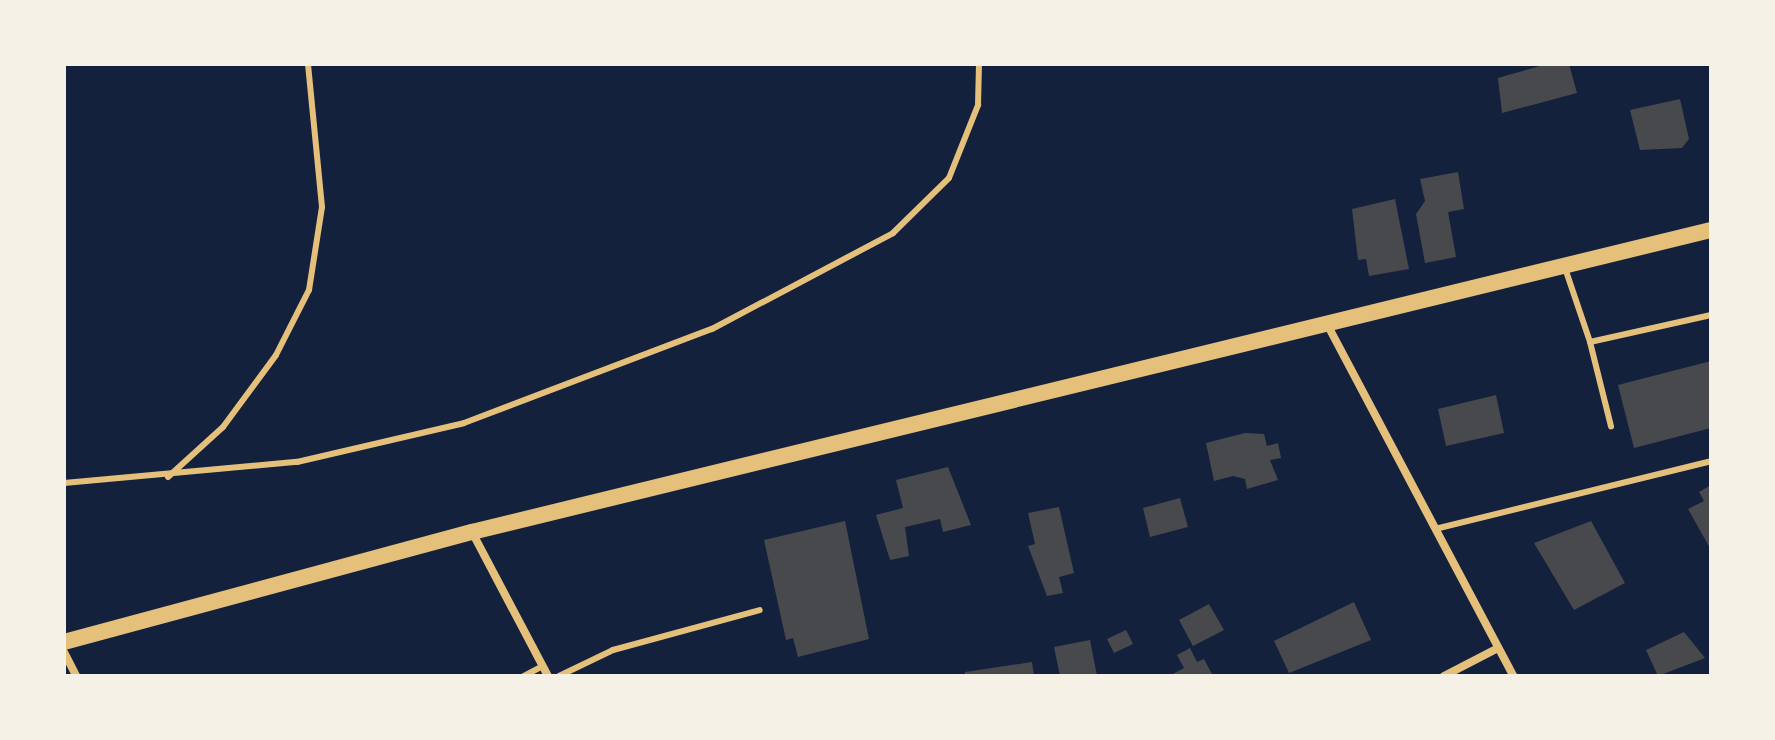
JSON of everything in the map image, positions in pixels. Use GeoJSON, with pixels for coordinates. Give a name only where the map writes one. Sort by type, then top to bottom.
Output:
{"type":"FeatureCollection","features":[{"type":"Feature","properties":{"kind":"main road"},"geometry":{"type":"LineString","coordinates":[[64,642],[472,532],[1711,230]]}},
{"type":"Feature","properties":{"kind":"street"},"geometry":{"type":"LineString","coordinates":[[1327,324],[1513,676]]}},
{"type":"Feature","properties":{"kind":"street"},"geometry":{"type":"LineString","coordinates":[[472,532],[548,676]]}},
{"type":"Feature","properties":{"kind":"street"},"geometry":{"type":"LineString","coordinates":[[1444,676],[1498,648]]}},
{"type":"Feature","properties":{"kind":"street"},"geometry":{"type":"LineString","coordinates":[[64,652],[76,676]]}},
{"type":"Feature","properties":{"kind":"lane"},"geometry":{"type":"LineString","coordinates":[[166,479],[223,427],[276,355],[309,290],[322,207],[308,64]]}},
{"type":"Feature","properties":{"kind":"lane"},"geometry":{"type":"LineString","coordinates":[[64,483],[166,479],[297,462],[464,423],[712,329],[831,271],[893,233],[949,178],[978,105],[979,64]]}},
{"type":"Feature","properties":{"kind":"lane"},"geometry":{"type":"LineString","coordinates":[[1565,268],[1590,342],[1611,426]]}},
{"type":"Feature","properties":{"kind":"lane"},"geometry":{"type":"LineString","coordinates":[[1590,342],[1711,315]]}},
{"type":"Feature","properties":{"kind":"lane"},"geometry":{"type":"LineString","coordinates":[[1435,529],[1711,461]]}},
{"type":"Feature","properties":{"kind":"lane"},"geometry":{"type":"LineString","coordinates":[[559,676],[613,650],[760,610]]}},
{"type":"Feature","properties":{"kind":"lane"},"geometry":{"type":"LineString","coordinates":[[524,676],[543,666]]}},
{"type":"Feature","properties":{"kind":"building"},"geometry":{"type":"Polygon","coordinates":[[[1547,64],[1569,64],[1577,93],[1502,113],[1498,78],[1547,64]]]}},
{"type":"Feature","properties":{"kind":"building"},"geometry":{"type":"Polygon","coordinates":[[[1680,99],[1689,139],[1682,148],[1640,150],[1630,110],[1680,99]]]}},
{"type":"Feature","properties":{"kind":"building"},"geometry":{"type":"Polygon","coordinates":[[[1458,172],[1464,209],[1448,212],[1456,257],[1425,263],[1416,214],[1425,201],[1420,179],[1458,172]]]}},
{"type":"Feature","properties":{"kind":"building"},"geometry":{"type":"Polygon","coordinates":[[[1395,199],[1409,269],[1369,276],[1366,259],[1358,260],[1352,209],[1395,199]]]}},
{"type":"Feature","properties":{"kind":"building"},"geometry":{"type":"Polygon","coordinates":[[[1711,361],[1711,428],[1634,448],[1618,385],[1711,361]]]}},
{"type":"Feature","properties":{"kind":"building"},"geometry":{"type":"Polygon","coordinates":[[[1496,395],[1504,433],[1446,446],[1438,409],[1496,395]]]}},
{"type":"Feature","properties":{"kind":"building"},"geometry":{"type":"Polygon","coordinates":[[[1245,433],[1264,434],[1267,446],[1278,443],[1281,458],[1270,460],[1278,480],[1247,489],[1245,479],[1233,476],[1214,481],[1206,443],[1245,433]]]}},
{"type":"Feature","properties":{"kind":"building"},"geometry":{"type":"Polygon","coordinates":[[[948,467],[971,525],[943,532],[940,519],[905,527],[909,556],[890,560],[876,515],[903,508],[896,480],[948,467]]]}},
{"type":"Feature","properties":{"kind":"building"},"geometry":{"type":"Polygon","coordinates":[[[1711,485],[1711,550],[1688,509],[1704,501],[1699,492],[1711,485]]]}},
{"type":"Feature","properties":{"kind":"building"},"geometry":{"type":"Polygon","coordinates":[[[1180,498],[1188,527],[1150,537],[1143,508],[1180,498]]]}},
{"type":"Feature","properties":{"kind":"building"},"geometry":{"type":"Polygon","coordinates":[[[1059,507],[1074,573],[1059,577],[1063,593],[1047,596],[1028,546],[1035,544],[1028,513],[1059,507]]]}},
{"type":"Feature","properties":{"kind":"building"},"geometry":{"type":"Polygon","coordinates":[[[845,521],[869,639],[798,657],[793,638],[786,640],[764,540],[845,521]]]}},
{"type":"Feature","properties":{"kind":"building"},"geometry":{"type":"Polygon","coordinates":[[[1591,521],[1625,583],[1574,610],[1534,543],[1591,521]]]}},
{"type":"Feature","properties":{"kind":"building"},"geometry":{"type":"Polygon","coordinates":[[[1354,602],[1371,640],[1289,673],[1274,641],[1354,602]]]}},
{"type":"Feature","properties":{"kind":"building"},"geometry":{"type":"Polygon","coordinates":[[[1209,604],[1224,630],[1193,646],[1179,620],[1209,604]]]}},
{"type":"Feature","properties":{"kind":"building"},"geometry":{"type":"Polygon","coordinates":[[[1126,630],[1133,644],[1114,653],[1107,639],[1126,630]]]}},
{"type":"Feature","properties":{"kind":"building"},"geometry":{"type":"Polygon","coordinates":[[[1684,632],[1705,658],[1658,676],[1646,650],[1684,632]]]}},
{"type":"Feature","properties":{"kind":"building"},"geometry":{"type":"Polygon","coordinates":[[[1090,640],[1097,676],[1060,676],[1054,647],[1090,640]]]}},
{"type":"Feature","properties":{"kind":"building"},"geometry":{"type":"Polygon","coordinates":[[[1190,648],[1197,662],[1204,659],[1213,676],[1169,676],[1184,668],[1177,655],[1190,648]]]}},
{"type":"Feature","properties":{"kind":"building"},"geometry":{"type":"Polygon","coordinates":[[[1032,662],[1034,676],[965,676],[965,672],[1032,662]]]}}]}
